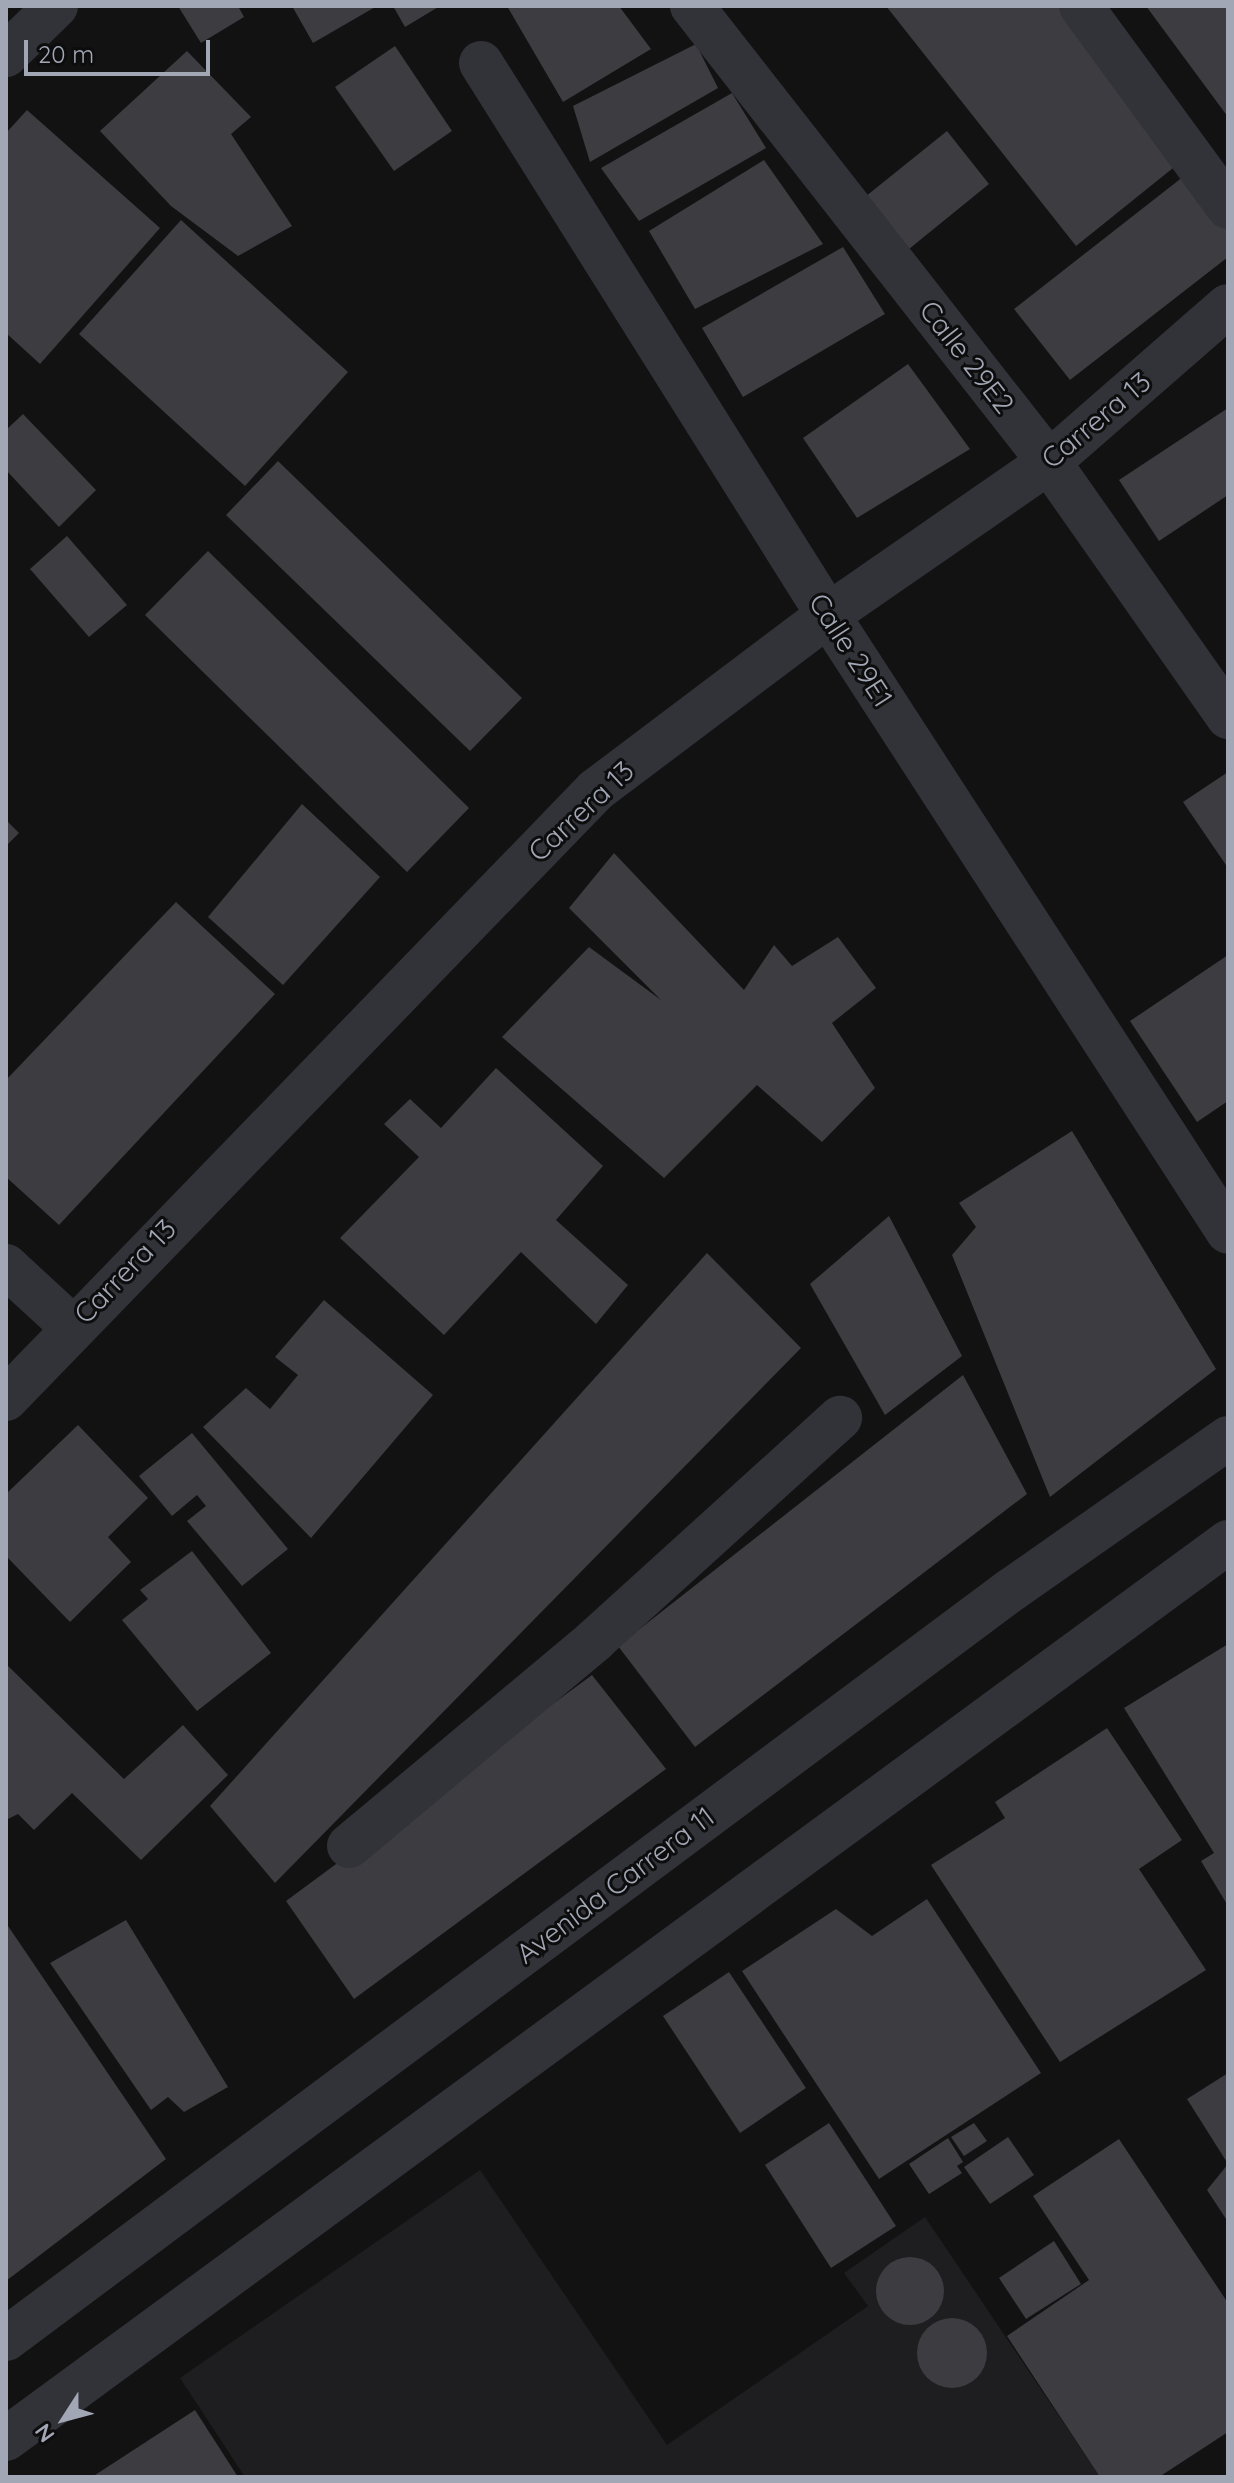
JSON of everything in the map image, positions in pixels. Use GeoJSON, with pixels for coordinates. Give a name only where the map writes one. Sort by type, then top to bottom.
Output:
{"type":"FeatureCollection","features":[{"type":"Feature","properties":{"kind":"street"},"geometry":{"type":"LineString","coordinates":[[6,55],[56,6]]}},
{"type":"Feature","properties":{"kind":"street","name":"Calle 29E2"},"geometry":{"type":"LineString","coordinates":[[692,6],[1049,462],[1228,717]]}},
{"type":"Feature","properties":{"kind":"street"},"geometry":{"type":"LineString","coordinates":[[1081,6],[1228,207]]}},
{"type":"Feature","properties":{"kind":"street","name":"Calle 29E1"},"geometry":{"type":"LineString","coordinates":[[481,63],[828,615],[1228,1232]]}},
{"type":"Feature","properties":{"kind":"street","name":"Carrera 13"},"geometry":{"type":"LineString","coordinates":[[6,1399],[71,1326],[596,790],[828,615],[1049,462],[1228,306]]}},
{"type":"Feature","properties":{"kind":"street"},"geometry":{"type":"LineString","coordinates":[[6,1266],[71,1326]]}},
{"type":"Feature","properties":{"kind":"street"},"geometry":{"type":"LineString","coordinates":[[349,1846],[595,1640],[840,1418]]}},
{"type":"Feature","properties":{"kind":"street","name":"Avenida Carrera 11"},"geometry":{"type":"LineString","coordinates":[[6,2339],[986,1608],[1228,1438]]}},
{"type":"Feature","properties":{"kind":"street"},"geometry":{"type":"LineString","coordinates":[[6,2439],[1228,1542]]}},
{"type":"Feature","properties":{"kind":"shaded area"},"geometry":{"type":"Polygon","coordinates":[[[480,2170],[667,2445],[868,2306],[844,2273],[925,2217],[1100,2477],[245,2477],[180,2378],[480,2170]]]}},
{"type":"Feature","properties":{"kind":"building"},"geometry":{"type":"Polygon","coordinates":[[[178,6],[238,6],[244,17],[201,43],[178,6]]]}},
{"type":"Feature","properties":{"kind":"building"},"geometry":{"type":"Polygon","coordinates":[[[292,6],[377,6],[313,43],[292,6]]]}},
{"type":"Feature","properties":{"kind":"building"},"geometry":{"type":"Polygon","coordinates":[[[393,6],[440,6],[405,27],[393,6]]]}},
{"type":"Feature","properties":{"kind":"building"},"geometry":{"type":"Polygon","coordinates":[[[507,6],[619,6],[651,49],[563,102],[507,6]]]}},
{"type":"Feature","properties":{"kind":"building"},"geometry":{"type":"Polygon","coordinates":[[[886,6],[1061,6],[1183,160],[1076,246],[886,6]]]}},
{"type":"Feature","properties":{"kind":"building"},"geometry":{"type":"Polygon","coordinates":[[[1146,6],[1228,6],[1228,117],[1146,6]]]}},
{"type":"Feature","properties":{"kind":"building"},"geometry":{"type":"Polygon","coordinates":[[[696,44],[718,88],[590,162],[573,106],[696,44]]]}},
{"type":"Feature","properties":{"kind":"building"},"geometry":{"type":"Polygon","coordinates":[[[395,46],[452,131],[394,171],[335,87],[395,46]]]}},
{"type":"Feature","properties":{"kind":"building"},"geometry":{"type":"Polygon","coordinates":[[[187,51],[251,117],[231,134],[292,226],[238,256],[171,206],[100,131],[187,51]]]}},
{"type":"Feature","properties":{"kind":"building"},"geometry":{"type":"Polygon","coordinates":[[[732,93],[766,148],[639,221],[601,168],[732,93]]]}},
{"type":"Feature","properties":{"kind":"building"},"geometry":{"type":"Polygon","coordinates":[[[27,110],[160,228],[40,364],[6,333],[6,133],[27,110]]]}},
{"type":"Feature","properties":{"kind":"building"},"geometry":{"type":"Polygon","coordinates":[[[947,131],[989,184],[898,258],[855,205],[947,131]]]}},
{"type":"Feature","properties":{"kind":"building"},"geometry":{"type":"Polygon","coordinates":[[[764,160],[823,244],[695,309],[649,231],[764,160]]]}},
{"type":"Feature","properties":{"kind":"building"},"geometry":{"type":"Polygon","coordinates":[[[1193,169],[1228,213],[1228,257],[1070,380],[1014,309],[1193,169]]]}},
{"type":"Feature","properties":{"kind":"building"},"geometry":{"type":"Polygon","coordinates":[[[181,220],[348,372],[245,486],[79,334],[181,220]]]}},
{"type":"Feature","properties":{"kind":"building"},"geometry":{"type":"Polygon","coordinates":[[[843,247],[885,314],[743,397],[702,328],[843,247]]]}},
{"type":"Feature","properties":{"kind":"building"},"geometry":{"type":"Polygon","coordinates":[[[908,364],[970,449],[857,518],[803,438],[908,364]]]}},
{"type":"Feature","properties":{"kind":"building"},"geometry":{"type":"Polygon","coordinates":[[[1228,408],[1228,495],[1159,541],[1119,480],[1228,408]]]}},
{"type":"Feature","properties":{"kind":"building"},"geometry":{"type":"Polygon","coordinates":[[[23,414],[96,490],[59,527],[6,470],[6,430],[23,414]]]}},
{"type":"Feature","properties":{"kind":"building"},"geometry":{"type":"Polygon","coordinates":[[[278,461],[522,698],[470,751],[226,515],[278,461]]]}},
{"type":"Feature","properties":{"kind":"building"},"geometry":{"type":"Polygon","coordinates":[[[67,536],[127,605],[89,637],[30,569],[67,536]]]}},
{"type":"Feature","properties":{"kind":"building"},"geometry":{"type":"Polygon","coordinates":[[[208,551],[469,808],[407,872],[145,615],[208,551]]]}},
{"type":"Feature","properties":{"kind":"building"},"geometry":{"type":"Polygon","coordinates":[[[1228,772],[1228,868],[1183,802],[1228,772]]]}},
{"type":"Feature","properties":{"kind":"building"},"geometry":{"type":"Polygon","coordinates":[[[302,804],[380,877],[283,985],[208,917],[302,804]]]}},
{"type":"Feature","properties":{"kind":"building"},"geometry":{"type":"Polygon","coordinates":[[[6,820],[19,833],[6,846],[6,820]]]}},
{"type":"Feature","properties":{"kind":"building"},"geometry":{"type":"Polygon","coordinates":[[[614,853],[744,990],[774,945],[792,966],[838,937],[876,988],[832,1023],[875,1088],[822,1142],[757,1085],[664,1178],[502,1037],[589,947],[661,1000],[569,908],[614,853]]]}},
{"type":"Feature","properties":{"kind":"building"},"geometry":{"type":"Polygon","coordinates":[[[176,902],[275,994],[59,1225],[6,1177],[6,1080],[176,902]]]}},
{"type":"Feature","properties":{"kind":"building"},"geometry":{"type":"Polygon","coordinates":[[[1228,955],[1228,1101],[1197,1122],[1130,1021],[1228,955]]]}},
{"type":"Feature","properties":{"kind":"building"},"geometry":{"type":"Polygon","coordinates":[[[496,1068],[603,1166],[556,1220],[628,1285],[596,1324],[521,1252],[444,1335],[340,1238],[419,1157],[384,1124],[410,1099],[441,1128],[496,1068]]]}},
{"type":"Feature","properties":{"kind":"building"},"geometry":{"type":"Polygon","coordinates":[[[1072,1131],[1216,1369],[1050,1497],[952,1255],[976,1227],[959,1203],[1072,1131]]]}},
{"type":"Feature","properties":{"kind":"building"},"geometry":{"type":"Polygon","coordinates":[[[889,1216],[962,1356],[885,1415],[810,1284],[889,1216]]]}},
{"type":"Feature","properties":{"kind":"building"},"geometry":{"type":"Polygon","coordinates":[[[707,1253],[801,1348],[275,1883],[210,1806],[707,1253]]]}},
{"type":"Feature","properties":{"kind":"building"},"geometry":{"type":"Polygon","coordinates":[[[324,1300],[433,1395],[311,1538],[203,1427],[246,1388],[270,1409],[298,1375],[275,1357],[324,1300]]]}},
{"type":"Feature","properties":{"kind":"building"},"geometry":{"type":"Polygon","coordinates":[[[963,1375],[1027,1494],[695,1747],[618,1646],[963,1375]]]}},
{"type":"Feature","properties":{"kind":"building"},"geometry":{"type":"Polygon","coordinates":[[[78,1425],[148,1498],[108,1537],[131,1562],[70,1622],[6,1556],[6,1494],[78,1425]]]}},
{"type":"Feature","properties":{"kind":"building"},"geometry":{"type":"Polygon","coordinates":[[[192,1433],[288,1549],[242,1586],[187,1521],[206,1506],[197,1495],[172,1516],[139,1476],[192,1433]]]}},
{"type":"Feature","properties":{"kind":"building"},"geometry":{"type":"Polygon","coordinates":[[[192,1551],[271,1653],[197,1711],[122,1620],[148,1599],[140,1590],[192,1551]]]}},
{"type":"Feature","properties":{"kind":"building"},"geometry":{"type":"Polygon","coordinates":[[[1228,1644],[1228,1906],[1201,1861],[1214,1853],[1124,1708],[1228,1644]]]}},
{"type":"Feature","properties":{"kind":"building"},"geometry":{"type":"Polygon","coordinates":[[[6,1664],[124,1779],[183,1725],[228,1775],[141,1860],[72,1793],[34,1830],[18,1814],[6,1820],[6,1664]]]}},
{"type":"Feature","properties":{"kind":"building"},"geometry":{"type":"Polygon","coordinates":[[[592,1675],[666,1769],[354,1999],[286,1901],[592,1675]]]}},
{"type":"Feature","properties":{"kind":"building"},"geometry":{"type":"Polygon","coordinates":[[[1107,1728],[1182,1840],[1139,1869],[1206,1970],[1060,2062],[931,1865],[1005,1818],[995,1802],[1107,1728]]]}},
{"type":"Feature","properties":{"kind":"building"},"geometry":{"type":"Polygon","coordinates":[[[927,1899],[1041,2073],[879,2179],[742,1971],[836,1909],[872,1936],[927,1899]]]}},
{"type":"Feature","properties":{"kind":"building"},"geometry":{"type":"Polygon","coordinates":[[[126,1920],[228,2087],[184,2112],[168,2097],[151,2110],[50,1963],[126,1920]]]}},
{"type":"Feature","properties":{"kind":"building"},"geometry":{"type":"Polygon","coordinates":[[[6,1923],[166,2159],[6,2281],[6,1923]]]}},
{"type":"Feature","properties":{"kind":"building"},"geometry":{"type":"Polygon","coordinates":[[[729,1972],[806,2088],[740,2133],[663,2016],[729,1972]]]}},
{"type":"Feature","properties":{"kind":"building"},"geometry":{"type":"Polygon","coordinates":[[[1228,2073],[1228,2164],[1187,2099],[1228,2073]]]}},
{"type":"Feature","properties":{"kind":"building"},"geometry":{"type":"Polygon","coordinates":[[[829,2123],[896,2226],[831,2268],[765,2165],[829,2123]]]}},
{"type":"Feature","properties":{"kind":"building"},"geometry":{"type":"Polygon","coordinates":[[[974,2123],[987,2141],[964,2156],[951,2137],[974,2123]]]}},
{"type":"Feature","properties":{"kind":"building"},"geometry":{"type":"Polygon","coordinates":[[[1008,2137],[1034,2175],[990,2204],[964,2167],[1008,2137]]]}},
{"type":"Feature","properties":{"kind":"building"},"geometry":{"type":"Polygon","coordinates":[[[948,2138],[963,2162],[957,2166],[962,2173],[929,2194],[909,2164],[948,2138]]]}},
{"type":"Feature","properties":{"kind":"building"},"geometry":{"type":"Polygon","coordinates":[[[1119,2139],[1228,2303],[1228,2432],[1159,2477],[1100,2477],[1007,2336],[1089,2280],[1033,2196],[1119,2139]]]}},
{"type":"Feature","properties":{"kind":"building"},"geometry":{"type":"Polygon","coordinates":[[[1228,2164],[1228,2222],[1207,2190],[1228,2164]]]}},
{"type":"Feature","properties":{"kind":"building"},"geometry":{"type":"Polygon","coordinates":[[[1054,2241],[1081,2284],[1026,2319],[999,2278],[1054,2241]]]}},
{"type":"Feature","properties":{"kind":"building"},"geometry":{"type":"Polygon","coordinates":[[[910,2257],[934,2267],[944,2291],[934,2315],[910,2325],[886,2315],[876,2291],[886,2267],[910,2257]]]}},
{"type":"Feature","properties":{"kind":"building"},"geometry":{"type":"Polygon","coordinates":[[[959,2318],[981,2333],[987,2353],[985,2367],[977,2378],[966,2386],[945,2388],[927,2378],[919,2367],[917,2346],[927,2328],[938,2320],[959,2318]]]}},
{"type":"Feature","properties":{"kind":"building"},"geometry":{"type":"Polygon","coordinates":[[[195,2410],[238,2477],[92,2477],[195,2410]]]}}]}
